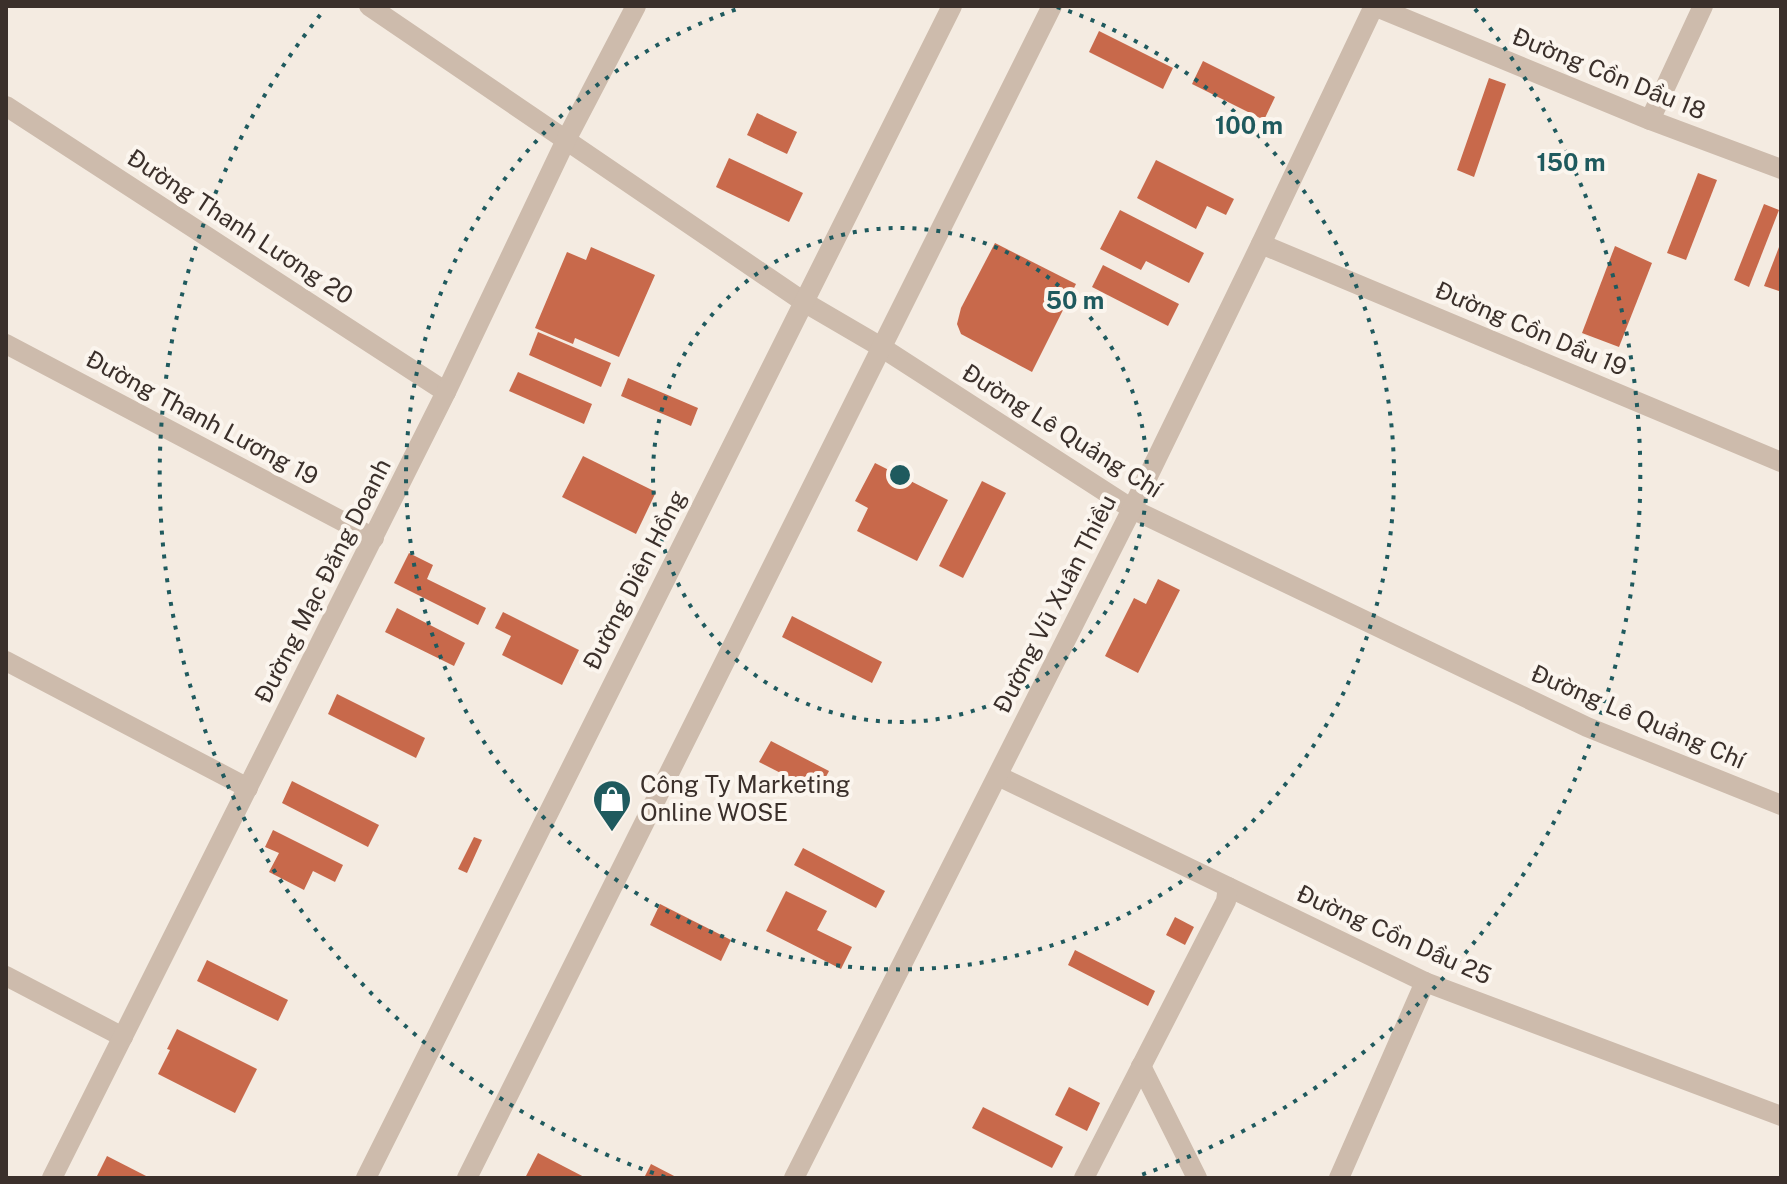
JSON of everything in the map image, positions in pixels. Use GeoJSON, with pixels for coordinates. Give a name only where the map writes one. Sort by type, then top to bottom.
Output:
{"type":"FeatureCollection","features":[{"type":"Feature","properties":{"kind":"street","name":"Đường Lê Quảng Chí"},"geometry":{"type":"LineString","coordinates":[[369,6],[804,302],[881,347],[1132,509],[1587,727],[1781,805]]}},
{"type":"Feature","properties":{"kind":"street","name":"Đường Mạc Đăng Doanh"},"geometry":{"type":"LineString","coordinates":[[52,1178],[374,538],[566,140],[636,6]]}},
{"type":"Feature","properties":{"kind":"street","name":"Đường Diên Hồng"},"geometry":{"type":"LineString","coordinates":[[366,1178],[952,6]]}},
{"type":"Feature","properties":{"kind":"street"},"geometry":{"type":"LineString","coordinates":[[467,1178],[1052,6]]}},
{"type":"Feature","properties":{"kind":"street","name":"Đường Cồn Dầu 18"},"geometry":{"type":"LineString","coordinates":[[1374,6],[1650,120],[1781,169]]}},
{"type":"Feature","properties":{"kind":"street","name":"Đường Vũ Xuân Thiều"},"geometry":{"type":"LineString","coordinates":[[794,1178],[1132,509],[1374,6]]}},
{"type":"Feature","properties":{"kind":"street"},"geometry":{"type":"LineString","coordinates":[[1650,120],[1703,6]]}},
{"type":"Feature","properties":{"kind":"street","name":"Đường Thanh Lương 20"},"geometry":{"type":"LineString","coordinates":[[6,106],[446,392]]}},
{"type":"Feature","properties":{"kind":"street","name":"Đường Cồn Dầu 19"},"geometry":{"type":"LineString","coordinates":[[1261,244],[1781,462]]}},
{"type":"Feature","properties":{"kind":"street","name":"Đường Thanh Lương 19"},"geometry":{"type":"LineString","coordinates":[[6,344],[374,538]]}},
{"type":"Feature","properties":{"kind":"street"},"geometry":{"type":"LineString","coordinates":[[6,661],[248,788]]}},
{"type":"Feature","properties":{"kind":"street","name":"Đường Cồn Dầu 25"},"geometry":{"type":"LineString","coordinates":[[998,776],[1425,982],[1781,1116]]}},
{"type":"Feature","properties":{"kind":"street"},"geometry":{"type":"LineString","coordinates":[[1084,1178],[1226,901],[1228,887]]}},
{"type":"Feature","properties":{"kind":"street"},"geometry":{"type":"LineString","coordinates":[[6,976],[123,1037]]}},
{"type":"Feature","properties":{"kind":"street"},"geometry":{"type":"LineString","coordinates":[[1339,1178],[1425,982]]}},
{"type":"Feature","properties":{"kind":"street"},"geometry":{"type":"LineString","coordinates":[[1141,1066],[1197,1178]]}},
{"type":"Feature","properties":{"kind":"building"},"geometry":{"type":"Polygon","coordinates":[[[1099,31],[1173,68],[1163,89],[1089,52],[1099,31]]]}},
{"type":"Feature","properties":{"kind":"building"},"geometry":{"type":"Polygon","coordinates":[[[1203,61],[1275,97],[1264,120],[1192,84],[1203,61]]]}},
{"type":"Feature","properties":{"kind":"building"},"geometry":{"type":"Polygon","coordinates":[[[1489,78],[1506,84],[1474,177],[1457,170],[1489,78]]]}},
{"type":"Feature","properties":{"kind":"building"},"geometry":{"type":"Polygon","coordinates":[[[757,113],[797,132],[787,154],[747,135],[757,113]]]}},
{"type":"Feature","properties":{"kind":"building"},"geometry":{"type":"Polygon","coordinates":[[[729,158],[803,193],[789,222],[716,187],[729,158]]]}},
{"type":"Feature","properties":{"kind":"building"},"geometry":{"type":"Polygon","coordinates":[[[1156,160],[1234,199],[1226,215],[1207,206],[1196,229],[1137,198],[1156,160]]]}},
{"type":"Feature","properties":{"kind":"building"},"geometry":{"type":"Polygon","coordinates":[[[1698,173],[1717,180],[1686,260],[1667,253],[1698,173]]]}},
{"type":"Feature","properties":{"kind":"building"},"geometry":{"type":"Polygon","coordinates":[[[1764,204],[1779,210],[1749,287],[1734,280],[1764,204]]]}},
{"type":"Feature","properties":{"kind":"building"},"geometry":{"type":"Polygon","coordinates":[[[1120,210],[1204,253],[1189,283],[1146,261],[1141,270],[1100,249],[1120,210]]]}},
{"type":"Feature","properties":{"kind":"building"},"geometry":{"type":"Polygon","coordinates":[[[1781,242],[1781,285],[1779,291],[1764,286],[1781,242]]]}},
{"type":"Feature","properties":{"kind":"building"},"geometry":{"type":"Polygon","coordinates":[[[995,243],[1076,284],[1032,372],[961,334],[957,324],[961,308],[995,243]]]}},
{"type":"Feature","properties":{"kind":"building"},"geometry":{"type":"Polygon","coordinates":[[[1615,246],[1652,263],[1619,347],[1582,333],[1615,246]]]}},
{"type":"Feature","properties":{"kind":"building"},"geometry":{"type":"Polygon","coordinates":[[[591,247],[655,275],[619,357],[575,338],[573,344],[535,328],[567,252],[586,260],[591,247]]]}},
{"type":"Feature","properties":{"kind":"building"},"geometry":{"type":"Polygon","coordinates":[[[1103,265],[1179,304],[1168,326],[1092,287],[1103,265]]]}},
{"type":"Feature","properties":{"kind":"building"},"geometry":{"type":"Polygon","coordinates":[[[538,332],[611,363],[601,387],[529,355],[538,332]]]}},
{"type":"Feature","properties":{"kind":"building"},"geometry":{"type":"Polygon","coordinates":[[[518,372],[592,404],[584,424],[509,391],[518,372]]]}},
{"type":"Feature","properties":{"kind":"building"},"geometry":{"type":"Polygon","coordinates":[[[628,378],[698,408],[691,426],[621,396],[628,378]]]}},
{"type":"Feature","properties":{"kind":"building"},"geometry":{"type":"Polygon","coordinates":[[[583,456],[656,492],[636,534],[562,497],[583,456]]]}},
{"type":"Feature","properties":{"kind":"building"},"geometry":{"type":"Polygon","coordinates":[[[875,463],[948,500],[917,561],[857,531],[868,508],[855,501],[875,463]]]}},
{"type":"Feature","properties":{"kind":"building"},"geometry":{"type":"Polygon","coordinates":[[[982,481],[1006,493],[963,578],[939,566],[982,481]]]}},
{"type":"Feature","properties":{"kind":"building"},"geometry":{"type":"Polygon","coordinates":[[[409,553],[433,565],[427,579],[486,608],[478,625],[394,583],[409,553]]]}},
{"type":"Feature","properties":{"kind":"building"},"geometry":{"type":"Polygon","coordinates":[[[1158,579],[1180,590],[1138,673],[1105,656],[1134,598],[1146,604],[1158,579]]]}},
{"type":"Feature","properties":{"kind":"building"},"geometry":{"type":"Polygon","coordinates":[[[397,608],[465,643],[454,666],[385,632],[397,608]]]}},
{"type":"Feature","properties":{"kind":"building"},"geometry":{"type":"Polygon","coordinates":[[[503,612],[579,650],[562,685],[502,655],[511,636],[495,628],[503,612]]]}},
{"type":"Feature","properties":{"kind":"building"},"geometry":{"type":"Polygon","coordinates":[[[792,616],[882,662],[872,683],[782,637],[792,616]]]}},
{"type":"Feature","properties":{"kind":"building"},"geometry":{"type":"Polygon","coordinates":[[[337,694],[425,738],[416,758],[328,714],[337,694]]]}},
{"type":"Feature","properties":{"kind":"building"},"geometry":{"type":"Polygon","coordinates":[[[771,741],[829,771],[818,792],[759,762],[771,741]]]}},
{"type":"Feature","properties":{"kind":"building"},"geometry":{"type":"Polygon","coordinates":[[[292,781],[379,825],[368,847],[282,803],[292,781]]]}},
{"type":"Feature","properties":{"kind":"building"},"geometry":{"type":"Polygon","coordinates":[[[273,830],[343,865],[335,882],[313,871],[304,890],[269,872],[279,853],[265,847],[273,830]]]}},
{"type":"Feature","properties":{"kind":"building"},"geometry":{"type":"Polygon","coordinates":[[[474,837],[482,840],[467,873],[458,869],[474,837]]]}},
{"type":"Feature","properties":{"kind":"building"},"geometry":{"type":"Polygon","coordinates":[[[803,848],[885,891],[876,908],[794,865],[803,848]]]}},
{"type":"Feature","properties":{"kind":"building"},"geometry":{"type":"Polygon","coordinates":[[[786,891],[827,911],[817,930],[852,947],[841,969],[766,931],[786,891]]]}},
{"type":"Feature","properties":{"kind":"building"},"geometry":{"type":"Polygon","coordinates":[[[660,904],[731,940],[721,961],[650,925],[660,904]]]}},
{"type":"Feature","properties":{"kind":"building"},"geometry":{"type":"Polygon","coordinates":[[[1175,917],[1194,927],[1185,945],[1166,935],[1175,917]]]}},
{"type":"Feature","properties":{"kind":"building"},"geometry":{"type":"Polygon","coordinates":[[[1075,950],[1155,991],[1148,1006],[1068,965],[1075,950]]]}},
{"type":"Feature","properties":{"kind":"building"},"geometry":{"type":"Polygon","coordinates":[[[207,960],[288,1000],[278,1021],[197,981],[207,960]]]}},
{"type":"Feature","properties":{"kind":"building"},"geometry":{"type":"Polygon","coordinates":[[[177,1029],[257,1069],[235,1113],[158,1074],[177,1029]]]}},
{"type":"Feature","properties":{"kind":"building"},"geometry":{"type":"Polygon","coordinates":[[[1069,1087],[1100,1103],[1087,1131],[1055,1115],[1069,1087]]]}},
{"type":"Feature","properties":{"kind":"building"},"geometry":{"type":"Polygon","coordinates":[[[983,1107],[1063,1147],[1052,1168],[972,1128],[983,1107]]]}},
{"type":"Feature","properties":{"kind":"building"},"geometry":{"type":"Polygon","coordinates":[[[538,1153],[586,1178],[525,1178],[538,1153]]]}},
{"type":"Feature","properties":{"kind":"building"},"geometry":{"type":"Polygon","coordinates":[[[107,1156],[150,1178],[96,1178],[107,1156]]]}},
{"type":"Feature","properties":{"kind":"building"},"geometry":{"type":"Polygon","coordinates":[[[651,1164],[678,1178],[644,1178],[651,1164]]]}},
{"type":"Feature","properties":{"kind":"place","name":"Công Ty Marketing Online WOSE"},"geometry":{"type":"Point","coordinates":[612,833]}}]}
